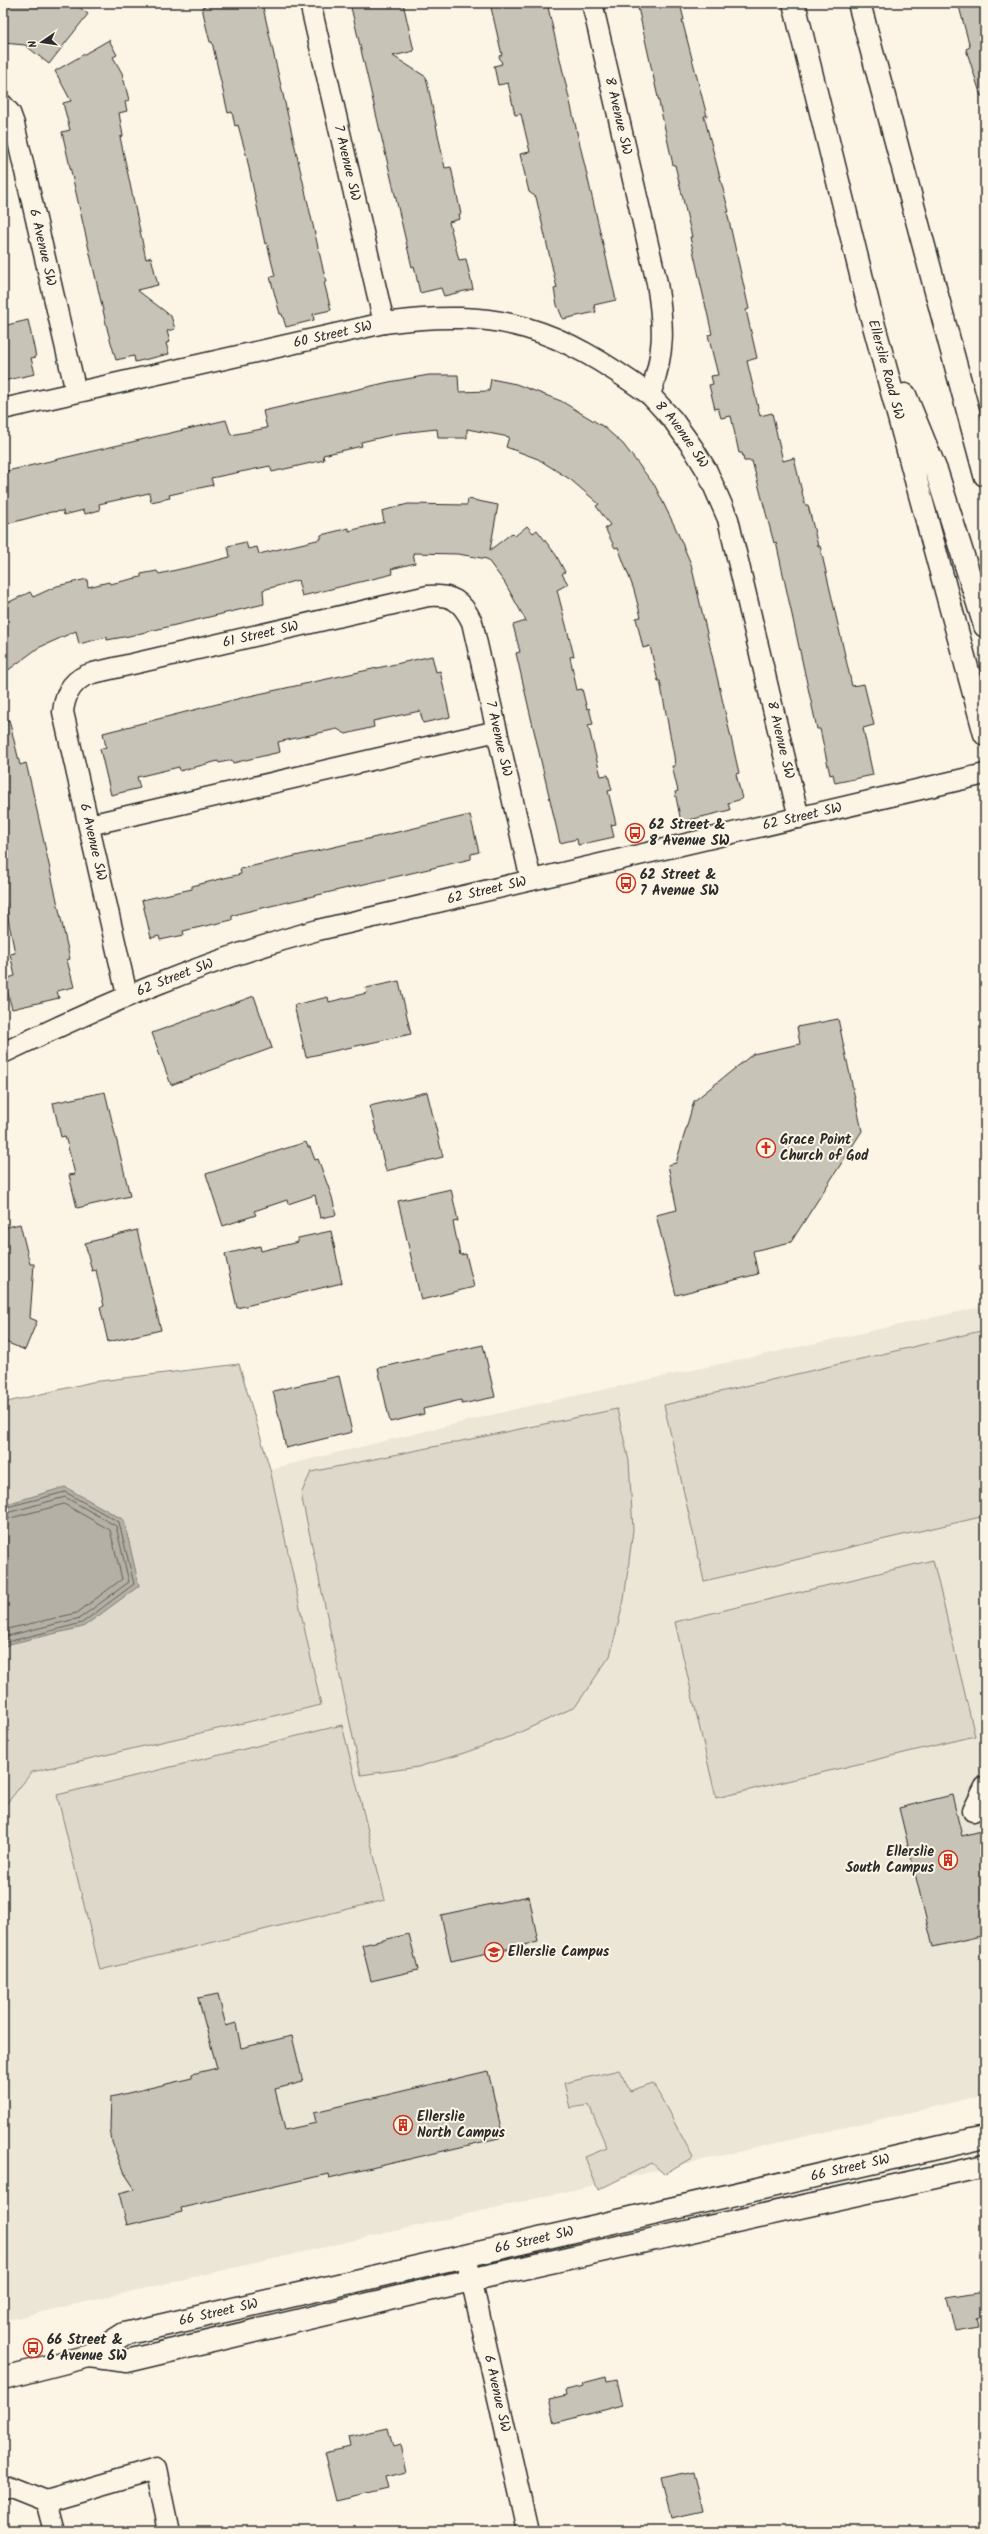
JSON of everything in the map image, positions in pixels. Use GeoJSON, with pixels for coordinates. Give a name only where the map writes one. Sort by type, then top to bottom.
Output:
{"type":"FeatureCollection","features":[{"type":"Feature","properties":{"kind":"main road","name":"Ellerslie Road SW"},"geometry":{"type":"LineString","coordinates":[[794,3],[870,311],[985,734]]}},
{"type":"Feature","properties":{"kind":"main road"},"geometry":{"type":"LineString","coordinates":[[859,3],[985,475]]}},
{"type":"Feature","properties":{"kind":"main road"},"geometry":{"type":"LineString","coordinates":[[870,311],[937,473],[985,626]]}},
{"type":"Feature","properties":{"kind":"main road","name":"66 Street SW"},"geometry":{"type":"LineString","coordinates":[[3,2378],[88,2356],[124,2334],[985,2137]]}},
{"type":"Feature","properties":{"kind":"main road","name":"66 Street SW"},"geometry":{"type":"LineString","coordinates":[[88,2356],[127,2361],[471,2280],[985,2166]]}},
{"type":"Feature","properties":{"kind":"street","name":"7 Avenue SW"},"geometry":{"type":"LineString","coordinates":[[310,3],[384,323]]}},
{"type":"Feature","properties":{"kind":"street","name":"8 Avenue SW"},"geometry":{"type":"LineString","coordinates":[[592,3],[658,290],[663,327],[662,352],[650,396],[673,420],[693,448],[707,471],[728,519],[799,818]]}},
{"type":"Feature","properties":{"kind":"street","name":"6 Avenue SW"},"geometry":{"type":"LineString","coordinates":[[3,105],[10,113],[14,124],[76,392]]}},
{"type":"Feature","properties":{"kind":"street","name":"60 Street SW"},"geometry":{"type":"LineString","coordinates":[[3,409],[384,323],[424,317],[454,317],[493,320],[522,326],[554,336],[584,351],[650,396]]}},
{"type":"Feature","properties":{"kind":"street","name":"61 Street SW"},"geometry":{"type":"LineString","coordinates":[[69,690],[83,676],[93,673],[428,596],[442,595],[458,601]]}},
{"type":"Feature","properties":{"kind":"street","name":"7 Avenue SW"},"geometry":{"type":"LineString","coordinates":[[458,601],[472,622],[531,880]]}},
{"type":"Feature","properties":{"kind":"street","name":"6 Avenue SW"},"geometry":{"type":"LineString","coordinates":[[69,690],[63,712],[127,995]]}},
{"type":"Feature","properties":{"kind":"street"},"geometry":{"type":"LineString","coordinates":[[89,825],[496,731]]}},
{"type":"Feature","properties":{"kind":"street","name":"62 Street SW"},"geometry":{"type":"LineString","coordinates":[[3,1053],[127,995],[244,950],[318,930],[985,774]]}},
{"type":"Feature","properties":{"kind":"street"},"geometry":{"type":"LineString","coordinates":[[973,1811],[985,1787]]}},
{"type":"Feature","properties":{"kind":"street","name":"6 Avenue SW"},"geometry":{"type":"LineString","coordinates":[[466,2256],[528,2531]]}},
{"type":"Feature","properties":{"kind":"street"},"geometry":{"type":"LineString","coordinates":[[3,2489],[11,2487],[46,2501],[156,2469],[169,2531]]}},
{"type":"Feature","properties":{"kind":"street"},"geometry":{"type":"LineString","coordinates":[[46,2501],[54,2531]]}},
{"type":"Feature","properties":{"kind":"shaded area","name":"Ellerslie Campus"},"geometry":{"type":"Polygon","coordinates":[[[985,1306],[985,2095],[3,2321],[3,1808],[32,1772],[321,1705],[270,1469],[524,1407],[985,1306]]]}},
{"type":"Feature","properties":{"kind":"shaded area"},"geometry":{"type":"Polygon","coordinates":[[[985,1330],[985,1516],[704,1581],[664,1405],[985,1330]]]}},
{"type":"Feature","properties":{"kind":"shaded area"},"geometry":{"type":"Polygon","coordinates":[[[239,1364],[270,1469],[321,1705],[32,1772],[3,1808],[3,1403],[92,1382],[239,1364]]]}},
{"type":"Feature","properties":{"kind":"shaded area"},"geometry":{"type":"Polygon","coordinates":[[[617,1409],[629,1461],[633,1530],[624,1600],[610,1656],[575,1707],[514,1735],[464,1753],[418,1767],[361,1775],[301,1494],[311,1472],[617,1409]]]}},
{"type":"Feature","properties":{"kind":"shaded area"},"geometry":{"type":"Polygon","coordinates":[[[933,1560],[975,1736],[716,1798],[675,1622],[933,1560]]]}},
{"type":"Feature","properties":{"kind":"shaded area"},"geometry":{"type":"Polygon","coordinates":[[[342,1725],[385,1900],[100,1970],[57,1795],[342,1725]]]}},
{"type":"Feature","properties":{"kind":"shaded area"},"geometry":{"type":"Polygon","coordinates":[[[619,2070],[630,2091],[653,2083],[693,2157],[664,2174],[652,2163],[598,2190],[585,2157],[607,2148],[589,2105],[570,2108],[564,2083],[619,2070]]]}},
{"type":"Feature","properties":{"kind":"water"},"geometry":{"type":"Polygon","coordinates":[[[65,1487],[124,1520],[139,1586],[83,1627],[9,1644],[3,1648],[3,1505],[65,1487]]]}},
{"type":"Feature","properties":{"kind":"building"},"geometry":{"type":"Polygon","coordinates":[[[4,3],[74,3],[88,14],[49,64],[25,45],[3,43],[4,3]]]}},
{"type":"Feature","properties":{"kind":"building"},"geometry":{"type":"Polygon","coordinates":[[[204,3],[262,3],[326,282],[324,282],[331,310],[313,314],[314,320],[286,327],[282,314],[280,314],[270,277],[275,276],[267,243],[265,244],[246,154],[238,125],[235,126],[232,112],[228,113],[212,42],[210,42],[206,26],[202,7],[205,6],[204,3]]]}},
{"type":"Feature","properties":{"kind":"building"},"geometry":{"type":"Polygon","coordinates":[[[350,3],[403,3],[414,51],[393,56],[426,77],[445,168],[451,167],[461,214],[459,214],[460,219],[449,222],[459,260],[466,259],[473,289],[444,296],[441,288],[420,293],[414,266],[412,267],[350,3]]]}},
{"type":"Feature","properties":{"kind":"building"},"geometry":{"type":"Polygon","coordinates":[[[490,3],[547,3],[616,300],[594,305],[596,312],[563,319],[557,305],[554,289],[557,288],[536,197],[529,192],[520,154],[530,152],[521,114],[515,115],[508,83],[498,85],[494,66],[502,64],[499,56],[502,55],[490,3]]]}},
{"type":"Feature","properties":{"kind":"building"},"geometry":{"type":"Polygon","coordinates":[[[637,3],[680,3],[684,20],[682,20],[707,116],[704,116],[729,212],[727,212],[749,309],[746,310],[757,358],[747,361],[760,416],[772,413],[783,461],[794,458],[805,505],[808,505],[818,546],[820,546],[852,686],[864,684],[874,725],[863,728],[873,775],[835,783],[833,774],[830,775],[820,729],[817,729],[776,542],[774,543],[752,461],[744,461],[742,453],[739,453],[731,416],[721,418],[718,408],[715,409],[709,385],[713,384],[711,376],[718,375],[708,335],[712,334],[690,237],[692,237],[675,165],[673,165],[637,3]]]}},
{"type":"Feature","properties":{"kind":"building"},"geometry":{"type":"Polygon","coordinates":[[[958,3],[985,3],[985,96],[981,96],[966,49],[970,47],[958,3]]]}},
{"type":"Feature","properties":{"kind":"building"},"geometry":{"type":"Polygon","coordinates":[[[109,40],[117,55],[113,57],[122,73],[129,100],[125,102],[127,111],[119,113],[123,136],[120,137],[146,259],[151,257],[158,285],[137,290],[171,316],[175,329],[167,331],[170,342],[166,343],[169,354],[135,362],[134,356],[116,360],[108,332],[62,132],[70,130],[63,103],[71,101],[55,71],[109,40]]]}},
{"type":"Feature","properties":{"kind":"building"},"geometry":{"type":"Polygon","coordinates":[[[28,320],[36,357],[31,358],[35,374],[3,381],[3,326],[28,320]]]}},
{"type":"Feature","properties":{"kind":"building"},"geometry":{"type":"Polygon","coordinates":[[[429,375],[458,375],[459,392],[489,391],[491,379],[516,384],[561,401],[604,427],[623,444],[655,486],[691,564],[739,773],[736,774],[742,799],[728,803],[730,810],[681,822],[675,792],[678,791],[672,766],[675,766],[674,756],[660,681],[658,681],[650,646],[643,648],[636,618],[641,617],[634,590],[618,547],[615,548],[605,528],[610,525],[596,506],[599,504],[571,480],[538,459],[506,447],[509,437],[467,429],[467,438],[438,438],[437,429],[400,433],[361,442],[362,446],[323,455],[324,460],[272,472],[270,466],[211,478],[213,485],[169,495],[170,498],[151,502],[149,493],[99,504],[100,510],[85,514],[84,510],[64,515],[63,511],[51,512],[3,525],[3,472],[226,420],[231,435],[267,428],[263,411],[389,382],[429,375]]]}},
{"type":"Feature","properties":{"kind":"building"},"geometry":{"type":"Polygon","coordinates":[[[468,499],[498,505],[490,550],[512,533],[515,536],[527,526],[533,533],[537,530],[556,555],[565,572],[562,574],[568,584],[557,590],[574,656],[570,657],[577,690],[582,689],[587,709],[589,708],[593,724],[588,725],[601,776],[608,775],[612,790],[608,791],[616,824],[611,825],[614,837],[578,845],[577,839],[560,843],[516,653],[520,652],[513,625],[526,621],[505,583],[487,559],[458,554],[413,553],[415,563],[391,569],[393,574],[302,596],[298,580],[263,590],[264,604],[129,636],[107,640],[107,637],[79,644],[76,631],[38,648],[3,674],[3,605],[30,592],[33,597],[57,586],[87,579],[88,587],[141,577],[141,574],[157,571],[159,574],[198,565],[230,557],[228,546],[246,542],[248,549],[257,547],[259,554],[321,539],[321,535],[349,528],[349,531],[384,522],[382,511],[408,504],[467,505],[468,499]]]}},
{"type":"Feature","properties":{"kind":"building"},"geometry":{"type":"Polygon","coordinates":[[[432,656],[436,672],[440,671],[450,717],[423,723],[420,711],[373,721],[374,727],[346,734],[337,729],[278,742],[280,752],[233,763],[232,760],[219,763],[218,761],[180,771],[179,767],[137,777],[140,788],[111,795],[100,749],[106,747],[103,733],[245,697],[432,656]]]}},
{"type":"Feature","properties":{"kind":"building"},"geometry":{"type":"Polygon","coordinates":[[[9,720],[20,765],[26,763],[70,959],[67,960],[74,987],[57,991],[59,998],[12,1009],[4,979],[15,976],[10,954],[15,953],[3,894],[3,721],[9,720]]]}},
{"type":"Feature","properties":{"kind":"building"},"geometry":{"type":"Polygon","coordinates":[[[470,815],[479,852],[471,854],[471,859],[241,913],[232,916],[232,920],[183,931],[184,935],[160,940],[159,936],[151,938],[142,900],[192,889],[192,886],[241,874],[240,869],[470,815]]]}},
{"type":"Feature","properties":{"kind":"building"},"geometry":{"type":"Polygon","coordinates":[[[399,981],[411,1034],[306,1057],[294,1005],[328,997],[329,1002],[367,993],[366,988],[399,981]]]}},
{"type":"Feature","properties":{"kind":"building"},"geometry":{"type":"Polygon","coordinates":[[[254,996],[272,1048],[171,1085],[152,1033],[254,996]]]}},
{"type":"Feature","properties":{"kind":"building","name":"Grace Point Church of God"},"geometry":{"type":"Polygon","coordinates":[[[838,1019],[862,1131],[791,1242],[753,1251],[758,1274],[676,1295],[656,1215],[677,1210],[668,1165],[676,1163],[694,1101],[753,1054],[800,1044],[797,1027],[838,1019]]]}},
{"type":"Feature","properties":{"kind":"building"},"geometry":{"type":"Polygon","coordinates":[[[105,1092],[130,1196],[77,1208],[69,1175],[75,1174],[65,1136],[61,1137],[53,1103],[105,1092]]]}},
{"type":"Feature","properties":{"kind":"building"},"geometry":{"type":"Polygon","coordinates":[[[427,1092],[443,1157],[386,1171],[370,1106],[427,1092]]]}},
{"type":"Feature","properties":{"kind":"building"},"geometry":{"type":"Polygon","coordinates":[[[306,1142],[308,1147],[310,1147],[315,1160],[318,1159],[332,1197],[336,1215],[320,1218],[315,1195],[288,1204],[287,1200],[254,1211],[256,1215],[223,1226],[206,1174],[306,1142]]]}},
{"type":"Feature","properties":{"kind":"building"},"geometry":{"type":"Polygon","coordinates":[[[451,1189],[458,1221],[453,1222],[460,1255],[466,1254],[474,1287],[421,1300],[398,1201],[451,1189]]]}},
{"type":"Feature","properties":{"kind":"building"},"geometry":{"type":"Polygon","coordinates":[[[20,1224],[30,1264],[34,1264],[30,1318],[37,1321],[25,1350],[3,1341],[3,1228],[20,1224]]]}},
{"type":"Feature","properties":{"kind":"building"},"geometry":{"type":"Polygon","coordinates":[[[137,1230],[161,1330],[108,1342],[100,1307],[104,1306],[96,1270],[92,1271],[85,1243],[137,1230]]]}},
{"type":"Feature","properties":{"kind":"building"},"geometry":{"type":"Polygon","coordinates":[[[331,1231],[342,1283],[237,1308],[225,1254],[260,1246],[261,1251],[298,1242],[298,1238],[331,1231]]]}},
{"type":"Feature","properties":{"kind":"building"},"geometry":{"type":"Polygon","coordinates":[[[483,1345],[495,1397],[462,1404],[461,1400],[423,1409],[424,1414],[390,1422],[378,1368],[483,1345]]]}},
{"type":"Feature","properties":{"kind":"building"},"geometry":{"type":"Polygon","coordinates":[[[339,1376],[352,1432],[286,1448],[273,1391],[339,1376]]]}},
{"type":"Feature","properties":{"kind":"building","name":"Ellerslie South Campus"},"geometry":{"type":"Polygon","coordinates":[[[952,1795],[962,1836],[985,1830],[985,1935],[933,1947],[899,1808],[952,1795]]]}},
{"type":"Feature","properties":{"kind":"building"},"geometry":{"type":"Polygon","coordinates":[[[529,1896],[538,1942],[451,1961],[441,1915],[529,1896]]]}},
{"type":"Feature","properties":{"kind":"building"},"geometry":{"type":"Polygon","coordinates":[[[409,1934],[418,1970],[371,1981],[362,1945],[409,1934]]]}},
{"type":"Feature","properties":{"kind":"building","name":"Ellerslie North Campus"},"geometry":{"type":"Polygon","coordinates":[[[218,1994],[226,2026],[236,2023],[241,2048],[292,2036],[303,2082],[275,2089],[285,2130],[316,2123],[314,2112],[488,2071],[503,2137],[329,2178],[328,2174],[181,2208],[182,2212],[127,2225],[119,2193],[135,2189],[123,2171],[112,2142],[110,2128],[111,2097],[192,2078],[192,2074],[217,2068],[198,1998],[218,1994]]]}},
{"type":"Feature","properties":{"kind":"building"},"geometry":{"type":"Polygon","coordinates":[[[985,2291],[985,2317],[976,2319],[978,2328],[955,2332],[947,2297],[985,2291]]]}},
{"type":"Feature","properties":{"kind":"building"},"geometry":{"type":"Polygon","coordinates":[[[606,2377],[607,2382],[617,2380],[623,2405],[555,2423],[549,2399],[567,2395],[566,2390],[584,2386],[583,2383],[606,2377]]]}},
{"type":"Feature","properties":{"kind":"building"},"geometry":{"type":"Polygon","coordinates":[[[388,2428],[393,2447],[400,2445],[406,2472],[385,2477],[388,2489],[336,2501],[324,2453],[350,2447],[348,2437],[388,2428]]]}},
{"type":"Feature","properties":{"kind":"building"},"geometry":{"type":"Polygon","coordinates":[[[694,2471],[703,2511],[671,2518],[661,2478],[694,2471]]]}},
{"type":"Feature","properties":{"kind":"place","name":"62 Street & 8 Avenue SW"},"geometry":{"type":"Point","coordinates":[635,833]}},
{"type":"Feature","properties":{"kind":"place","name":"62 Street & 7 Avenue SW"},"geometry":{"type":"Point","coordinates":[626,883]}},
{"type":"Feature","properties":{"kind":"place","name":"Grace Point Church of God"},"geometry":{"type":"Point","coordinates":[766,1148]}},
{"type":"Feature","properties":{"kind":"place","name":"Ellerslie South Campus"},"geometry":{"type":"Point","coordinates":[948,1860]}},
{"type":"Feature","properties":{"kind":"place","name":"Ellerslie Campus"},"geometry":{"type":"Point","coordinates":[494,1952]}},
{"type":"Feature","properties":{"kind":"place","name":"Ellerslie North Campus"},"geometry":{"type":"Point","coordinates":[403,2125]}},
{"type":"Feature","properties":{"kind":"place","name":"66 Street & 6 Avenue SW"},"geometry":{"type":"Point","coordinates":[33,2348]}}]}
